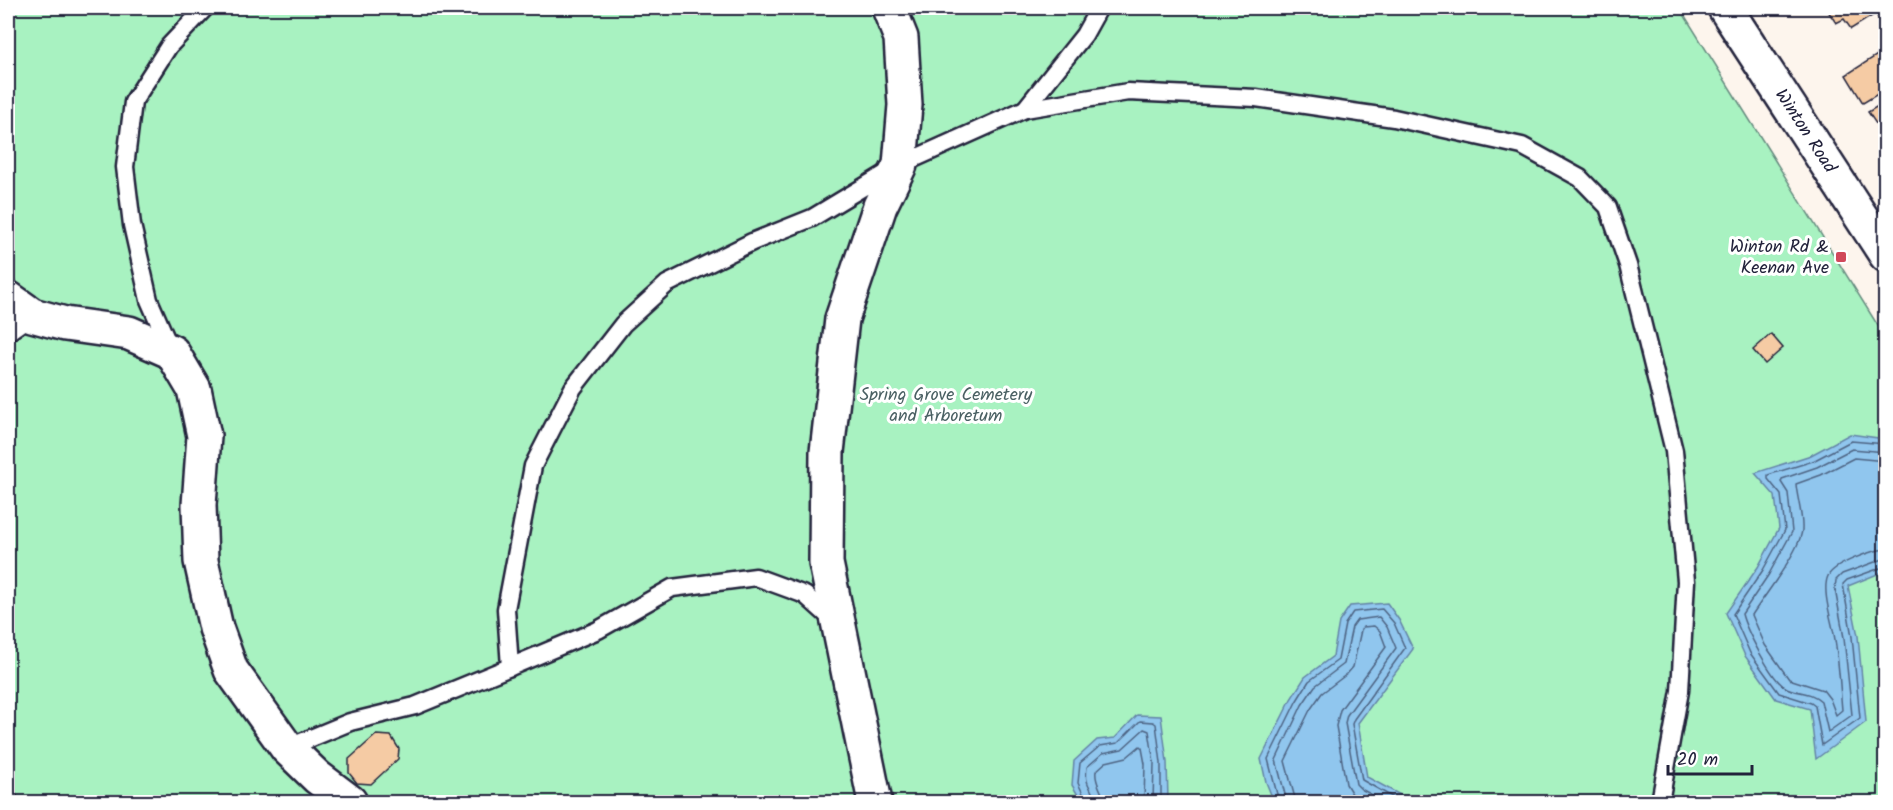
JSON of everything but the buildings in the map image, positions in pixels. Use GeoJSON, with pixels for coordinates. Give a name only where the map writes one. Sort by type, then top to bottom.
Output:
{"type":"FeatureCollection","features":[{"type":"Feature","properties":{"kind":"street"},"geometry":{"type":"LineString","coordinates":[[875,802],[826,563],[827,452],[842,319],[880,206],[900,165],[905,105],[901,38],[889,8]]}},
{"type":"Feature","properties":{"kind":"street","name":"Winton Road"},"geometry":{"type":"LineString","coordinates":[[1725,8],[1886,255]]}},
{"type":"Feature","properties":{"kind":"street"},"geometry":{"type":"LineString","coordinates":[[16,315],[129,333],[172,352],[194,389],[204,436],[199,505],[201,561],[216,628],[231,670],[287,748],[343,801]]}},
{"type":"Feature","properties":{"kind":"lane"},"geometry":{"type":"LineString","coordinates":[[172,352],[149,300],[132,225],[125,167],[133,102],[169,46],[204,8]]}},
{"type":"Feature","properties":{"kind":"lane"},"geometry":{"type":"LineString","coordinates":[[1025,109],[1084,35],[1100,8]]}},
{"type":"Feature","properties":{"kind":"lane"},"geometry":{"type":"LineString","coordinates":[[510,667],[506,609],[533,466],[573,388],[623,324],[667,284],[752,242],[812,218],[900,165],[1025,109],[1128,92],[1256,98],[1394,117],[1522,146],[1580,178],[1608,207],[1628,266],[1674,451],[1686,581],[1680,691],[1660,802]]}},
{"type":"Feature","properties":{"kind":"lane"},"geometry":{"type":"LineString","coordinates":[[287,748],[350,722],[415,706],[510,667],[598,630],[672,588],[756,577],[804,595],[837,623]]}},
{"type":"Feature","properties":{"kind":"green space","name":"Spring Grove Cemetery and Arboretum"},"geometry":{"type":"Polygon","coordinates":[[[8,8],[1680,8],[1885,337],[1885,802],[8,802],[8,8]]]}},
{"type":"Feature","properties":{"kind":"water"},"geometry":{"type":"Polygon","coordinates":[[[1850,434],[1885,439],[1885,571],[1848,586],[1858,636],[1866,722],[1816,759],[1810,709],[1776,699],[1745,656],[1726,613],[1758,567],[1779,528],[1775,496],[1755,473],[1811,455],[1850,434]]]}},
{"type":"Feature","properties":{"kind":"water"},"geometry":{"type":"Polygon","coordinates":[[[1387,603],[1399,620],[1413,649],[1358,723],[1367,777],[1413,802],[1274,802],[1266,782],[1261,759],[1291,699],[1305,677],[1333,656],[1339,622],[1350,606],[1387,603]]]}},
{"type":"Feature","properties":{"kind":"water"},"geometry":{"type":"Polygon","coordinates":[[[1137,715],[1161,716],[1167,762],[1168,800],[1160,802],[1082,802],[1072,785],[1074,761],[1097,740],[1115,738],[1137,715]]]}},
{"type":"Feature","properties":{"kind":"place","name":"Winton Rd & Keenan Ave"},"geometry":{"type":"Point","coordinates":[1841,257]}}]}
